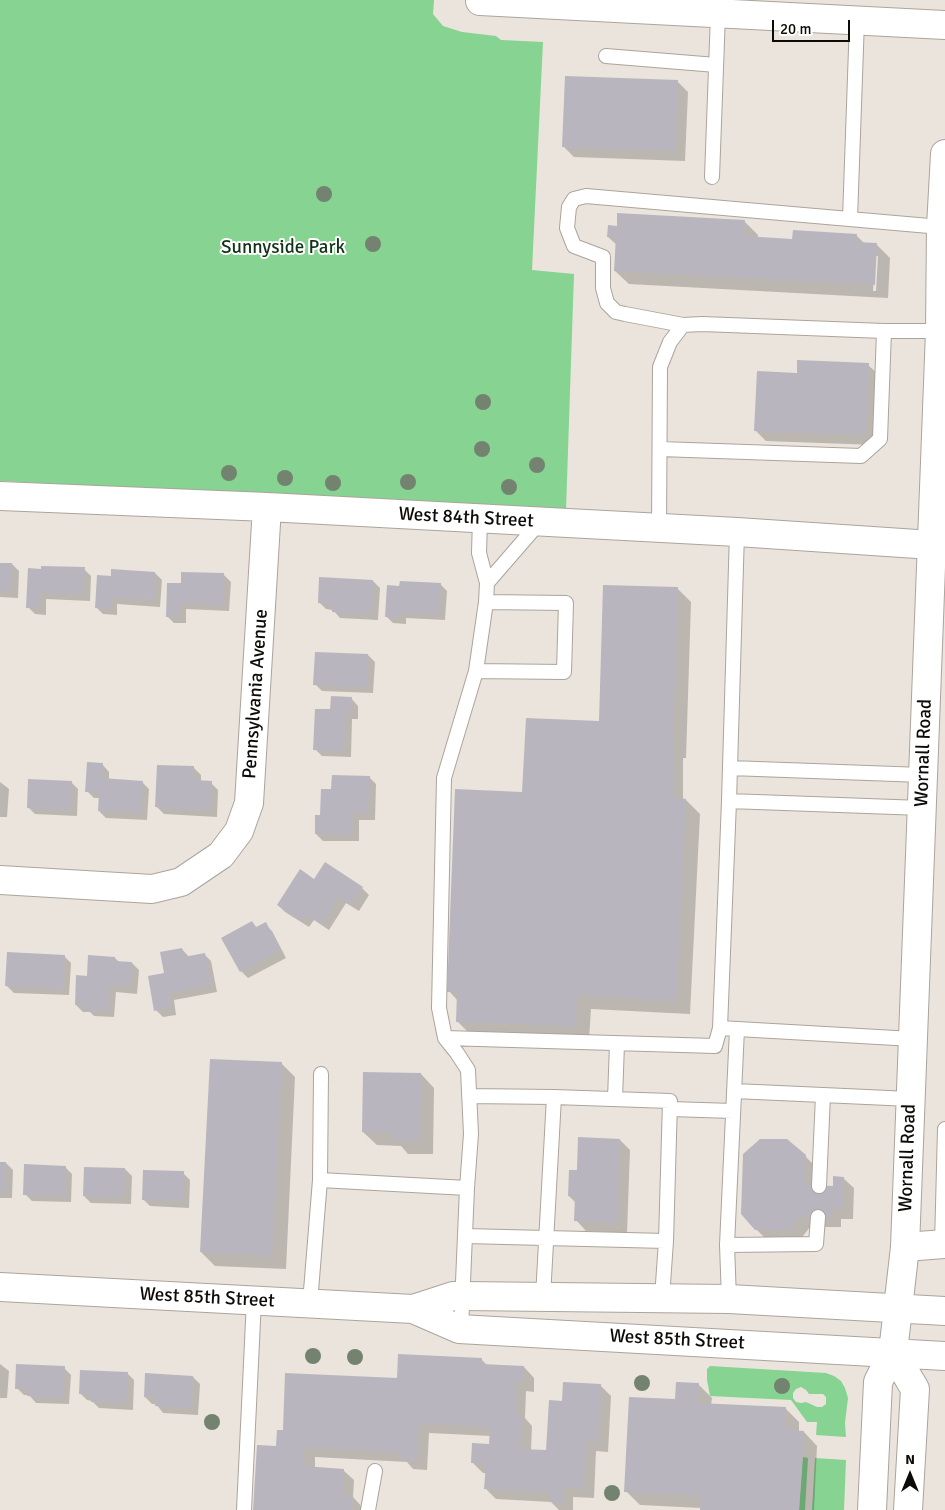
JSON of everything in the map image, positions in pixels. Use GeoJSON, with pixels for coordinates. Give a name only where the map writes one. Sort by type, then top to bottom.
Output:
{"type":"FeatureCollection","features":[{"type":"Feature","properties":{"kind":"main road"},"geometry":{"type":"LineString","coordinates":[[480,2],[679,6],[718,14],[945,25]]}},
{"type":"Feature","properties":{"kind":"main road","name":"Wornall Road"},"geometry":{"type":"LineString","coordinates":[[872,1510],[878,1382],[892,1352],[905,1247],[923,775],[931,676],[932,545],[940,468],[941,227],[945,154]]}},
{"type":"Feature","properties":{"kind":"main road","name":"West 84th Street"},"geometry":{"type":"LineString","coordinates":[[0,496],[737,532],[932,545]]}},
{"type":"Feature","properties":{"kind":"main road","name":"Pennsylvania Avenue"},"geometry":{"type":"LineString","coordinates":[[0,880],[152,889],[181,882],[205,866],[221,855],[239,831],[249,803],[267,508]]}},
{"type":"Feature","properties":{"kind":"main road"},"geometry":{"type":"LineString","coordinates":[[905,1247],[944,1244]]}},
{"type":"Feature","properties":{"kind":"main road","name":"West 85th Street"},"geometry":{"type":"LineString","coordinates":[[0,1287],[413,1308],[453,1296],[462,1296],[729,1299],[945,1311]]}},
{"type":"Feature","properties":{"kind":"main road","name":"West 85th Street"},"geometry":{"type":"LineString","coordinates":[[413,1308],[461,1329],[945,1356]]}},
{"type":"Feature","properties":{"kind":"main road"},"geometry":{"type":"LineString","coordinates":[[892,1352],[915,1389],[908,1510]]}},
{"type":"Feature","properties":{"kind":"lane"},"geometry":{"type":"LineString","coordinates":[[712,177],[718,14]]}},
{"type":"Feature","properties":{"kind":"lane"},"geometry":{"type":"LineString","coordinates":[[850,219],[857,20]]}},
{"type":"Feature","properties":{"kind":"lane"},"geometry":{"type":"LineString","coordinates":[[606,56],[716,65]]}},
{"type":"Feature","properties":{"kind":"lane"},"geometry":{"type":"LineString","coordinates":[[940,332],[884,332],[702,324],[683,325],[616,312],[607,303],[603,288],[603,257],[574,246],[567,228],[569,207],[574,199],[586,196],[941,227]]}},
{"type":"Feature","properties":{"kind":"lane"},"geometry":{"type":"LineString","coordinates":[[659,529],[660,367],[670,342],[683,325]]}},
{"type":"Feature","properties":{"kind":"lane"},"geometry":{"type":"LineString","coordinates":[[660,449],[860,456],[880,439],[884,332]]}},
{"type":"Feature","properties":{"kind":"lane"},"geometry":{"type":"LineString","coordinates":[[461,1329],[466,1188],[471,1134],[468,1070],[445,1038],[439,1008],[444,778],[476,671],[486,602],[487,583],[479,553],[480,519]]}},
{"type":"Feature","properties":{"kind":"lane"},"geometry":{"type":"LineString","coordinates":[[487,583],[539,523]]}},
{"type":"Feature","properties":{"kind":"lane"},"geometry":{"type":"LineString","coordinates":[[445,1038],[715,1046],[720,1028],[737,532]]}},
{"type":"Feature","properties":{"kind":"lane"},"geometry":{"type":"LineString","coordinates":[[476,671],[564,672],[566,603],[486,602]]}},
{"type":"Feature","properties":{"kind":"lane"},"geometry":{"type":"LineString","coordinates":[[730,768],[923,775]]}},
{"type":"Feature","properties":{"kind":"lane"},"geometry":{"type":"LineString","coordinates":[[729,801],[922,808]]}},
{"type":"Feature","properties":{"kind":"lane"},"geometry":{"type":"LineString","coordinates":[[720,1028],[913,1039]]}},
{"type":"Feature","properties":{"kind":"lane"},"geometry":{"type":"LineString","coordinates":[[729,1299],[726,1245],[737,1029]]}},
{"type":"Feature","properties":{"kind":"lane"},"geometry":{"type":"LineString","coordinates":[[615,1099],[617,1044]]}},
{"type":"Feature","properties":{"kind":"lane"},"geometry":{"type":"LineString","coordinates":[[310,1303],[320,1180],[321,1074]]}},
{"type":"Feature","properties":{"kind":"lane"},"geometry":{"type":"LineString","coordinates":[[734,1091],[910,1099]]}},
{"type":"Feature","properties":{"kind":"lane"},"geometry":{"type":"LineString","coordinates":[[819,1186],[824,1095]]}},
{"type":"Feature","properties":{"kind":"lane"},"geometry":{"type":"LineString","coordinates":[[469,1096],[670,1101],[666,1241],[662,1298]]}},
{"type":"Feature","properties":{"kind":"lane"},"geometry":{"type":"LineString","coordinates":[[543,1297],[554,1097]]}},
{"type":"Feature","properties":{"kind":"lane"},"geometry":{"type":"LineString","coordinates":[[670,1109],[733,1111]]}},
{"type":"Feature","properties":{"kind":"lane"},"geometry":{"type":"LineString","coordinates":[[944,1244],[945,1129]]}},
{"type":"Feature","properties":{"kind":"lane"},"geometry":{"type":"LineString","coordinates":[[320,1180],[466,1188]]}},
{"type":"Feature","properties":{"kind":"lane"},"geometry":{"type":"LineString","coordinates":[[726,1245],[816,1244],[818,1217]]}},
{"type":"Feature","properties":{"kind":"lane"},"geometry":{"type":"LineString","coordinates":[[465,1236],[666,1241]]}},
{"type":"Feature","properties":{"kind":"lane"},"geometry":{"type":"LineString","coordinates":[[244,1510],[254,1300]]}},
{"type":"Feature","properties":{"kind":"lane"},"geometry":{"type":"LineString","coordinates":[[368,1510],[375,1471]]}},
{"type":"Feature","properties":{"kind":"green space","name":"Sunnyside Park"},"geometry":{"type":"Polygon","coordinates":[[[0,0],[434,0],[433,14],[443,26],[462,32],[496,36],[501,40],[543,42],[532,270],[574,274],[566,510],[0,481],[0,0]]]}},
{"type":"Feature","properties":{"kind":"green space"},"geometry":{"type":"Polygon","coordinates":[[[710,1366],[826,1373],[834,1376],[841,1381],[848,1398],[845,1423],[846,1437],[816,1435],[817,1422],[807,1422],[791,1400],[710,1396],[707,1369],[710,1366]],[[801,1387],[796,1389],[793,1393],[793,1398],[796,1402],[806,1402],[817,1407],[822,1407],[826,1404],[826,1397],[823,1394],[809,1394],[801,1387]]]}},
{"type":"Feature","properties":{"kind":"green space"},"geometry":{"type":"Polygon","coordinates":[[[803,1457],[808,1458],[805,1510],[799,1510],[803,1457]]]}},
{"type":"Feature","properties":{"kind":"green space"},"geometry":{"type":"Polygon","coordinates":[[[815,1458],[846,1460],[844,1510],[812,1510],[815,1458]]]}},
{"type":"Feature","properties":{"kind":"building"},"geometry":{"type":"Polygon","coordinates":[[[565,76],[678,80],[675,151],[562,147],[565,76]]]}},
{"type":"Feature","properties":{"kind":"building"},"geometry":{"type":"Polygon","coordinates":[[[617,213],[745,220],[744,236],[792,239],[793,230],[857,234],[856,242],[877,243],[875,285],[614,271],[616,237],[607,237],[608,225],[617,226],[617,213]]]}},
{"type":"Feature","properties":{"kind":"building"},"geometry":{"type":"Polygon","coordinates":[[[797,360],[869,363],[866,435],[754,431],[757,371],[797,373],[797,360]]]}},
{"type":"Feature","properties":{"kind":"building"},"geometry":{"type":"Polygon","coordinates":[[[0,563],[12,563],[11,591],[0,591],[0,563]]]}},
{"type":"Feature","properties":{"kind":"building"},"geometry":{"type":"Polygon","coordinates":[[[41,566],[85,567],[83,595],[40,593],[39,608],[26,608],[28,568],[41,569],[41,566]]]}},
{"type":"Feature","properties":{"kind":"building"},"geometry":{"type":"Polygon","coordinates":[[[111,569],[155,572],[154,600],[111,598],[110,609],[95,608],[97,575],[111,576],[111,569]]]}},
{"type":"Feature","properties":{"kind":"building"},"geometry":{"type":"Polygon","coordinates":[[[181,572],[224,573],[223,605],[180,603],[179,617],[166,617],[167,583],[181,583],[181,572]]]}},
{"type":"Feature","properties":{"kind":"building"},"geometry":{"type":"Polygon","coordinates":[[[319,577],[373,580],[372,614],[332,612],[332,604],[318,603],[319,577]]]}},
{"type":"Feature","properties":{"kind":"building"},"geometry":{"type":"Polygon","coordinates":[[[400,581],[441,583],[439,614],[400,612],[400,617],[385,617],[387,585],[399,586],[400,581]]]}},
{"type":"Feature","properties":{"kind":"building"},"geometry":{"type":"Polygon","coordinates":[[[603,585],[678,587],[673,797],[686,799],[676,1001],[577,995],[576,1026],[456,1022],[457,992],[447,992],[455,789],[522,792],[526,718],[599,721],[603,585]]]}},
{"type":"Feature","properties":{"kind":"building"},"geometry":{"type":"Polygon","coordinates":[[[315,652],[368,654],[367,687],[313,685],[315,652]]]}},
{"type":"Feature","properties":{"kind":"building"},"geometry":{"type":"Polygon","coordinates":[[[331,696],[352,697],[351,712],[345,712],[344,751],[313,750],[315,709],[330,709],[331,696]]]}},
{"type":"Feature","properties":{"kind":"building"},"geometry":{"type":"Polygon","coordinates":[[[87,762],[103,763],[102,778],[143,781],[141,813],[98,811],[99,792],[85,792],[87,762]]]}},
{"type":"Feature","properties":{"kind":"building"},"geometry":{"type":"Polygon","coordinates":[[[157,765],[194,766],[194,780],[212,781],[210,811],[155,807],[157,765]]]}},
{"type":"Feature","properties":{"kind":"building"},"geometry":{"type":"Polygon","coordinates":[[[332,775],[370,776],[368,814],[353,813],[352,835],[315,834],[315,815],[320,815],[321,789],[331,789],[332,775]]]}},
{"type":"Feature","properties":{"kind":"building"},"geometry":{"type":"Polygon","coordinates":[[[28,779],[72,781],[70,810],[27,808],[28,779]]]}},
{"type":"Feature","properties":{"kind":"building"},"geometry":{"type":"Polygon","coordinates":[[[325,862],[363,887],[351,905],[339,897],[321,924],[306,914],[302,921],[277,905],[300,869],[314,879],[325,862]]]}},
{"type":"Feature","properties":{"kind":"building"},"geometry":{"type":"Polygon","coordinates":[[[252,921],[256,927],[266,922],[280,950],[240,972],[221,938],[252,921]]]}},
{"type":"Feature","properties":{"kind":"building"},"geometry":{"type":"Polygon","coordinates":[[[182,948],[184,957],[205,953],[211,985],[168,994],[170,1008],[154,1011],[148,976],[164,973],[160,952],[182,948]]]}},
{"type":"Feature","properties":{"kind":"building"},"geometry":{"type":"Polygon","coordinates":[[[7,952],[65,955],[63,989],[5,986],[7,952]]]}},
{"type":"Feature","properties":{"kind":"building"},"geometry":{"type":"Polygon","coordinates":[[[88,955],[115,957],[115,961],[132,962],[131,987],[109,986],[108,1011],[86,1010],[86,1006],[75,1005],[76,975],[87,976],[88,955]]]}},
{"type":"Feature","properties":{"kind":"building"},"geometry":{"type":"Polygon","coordinates":[[[210,1059],[282,1062],[272,1256],[200,1252],[210,1059]]]}},
{"type":"Feature","properties":{"kind":"building"},"geometry":{"type":"Polygon","coordinates":[[[363,1072],[421,1073],[420,1141],[393,1140],[393,1133],[362,1132],[363,1072]]]}},
{"type":"Feature","properties":{"kind":"building"},"geometry":{"type":"Polygon","coordinates":[[[578,1137],[620,1139],[617,1223],[574,1221],[575,1197],[568,1196],[569,1170],[577,1170],[578,1137]]]}},
{"type":"Feature","properties":{"kind":"building"},"geometry":{"type":"Polygon","coordinates":[[[760,1139],[787,1139],[806,1155],[805,1185],[833,1186],[833,1176],[844,1177],[843,1209],[831,1209],[831,1218],[799,1217],[790,1230],[755,1230],[741,1214],[743,1154],[760,1139]]]}},
{"type":"Feature","properties":{"kind":"building"},"geometry":{"type":"Polygon","coordinates":[[[0,1162],[6,1162],[5,1192],[0,1192],[0,1162]]]}},
{"type":"Feature","properties":{"kind":"building"},"geometry":{"type":"Polygon","coordinates":[[[24,1164],[66,1166],[65,1196],[23,1195],[24,1164]]]}},
{"type":"Feature","properties":{"kind":"building"},"geometry":{"type":"Polygon","coordinates":[[[84,1167],[125,1168],[124,1198],[83,1196],[84,1167]]]}},
{"type":"Feature","properties":{"kind":"building"},"geometry":{"type":"Polygon","coordinates":[[[143,1170],[184,1171],[183,1201],[142,1200],[143,1170]]]}},
{"type":"Feature","properties":{"kind":"building"},"geometry":{"type":"Polygon","coordinates":[[[398,1354],[482,1358],[482,1364],[524,1366],[524,1382],[516,1381],[515,1413],[522,1414],[520,1449],[546,1450],[549,1400],[562,1401],[563,1382],[601,1384],[598,1442],[586,1441],[584,1488],[563,1487],[563,1503],[549,1502],[549,1492],[484,1489],[486,1464],[471,1463],[472,1443],[489,1444],[490,1427],[419,1423],[417,1460],[402,1459],[402,1453],[305,1447],[304,1466],[344,1469],[342,1495],[353,1496],[352,1510],[253,1510],[257,1445],[276,1446],[277,1430],[283,1430],[285,1373],[397,1378],[398,1354]]]}},
{"type":"Feature","properties":{"kind":"building"},"geometry":{"type":"Polygon","coordinates":[[[16,1364],[65,1366],[63,1398],[27,1396],[28,1389],[15,1389],[16,1364]]]}},
{"type":"Feature","properties":{"kind":"building"},"geometry":{"type":"Polygon","coordinates":[[[80,1370],[128,1372],[126,1403],[91,1402],[91,1395],[79,1394],[80,1370]]]}},
{"type":"Feature","properties":{"kind":"building"},"geometry":{"type":"Polygon","coordinates":[[[145,1373],[193,1376],[191,1408],[155,1406],[155,1398],[144,1397],[145,1373]]]}},
{"type":"Feature","properties":{"kind":"building"},"geometry":{"type":"Polygon","coordinates":[[[676,1382],[699,1383],[698,1403],[786,1407],[785,1430],[804,1431],[799,1510],[700,1510],[701,1496],[624,1492],[629,1397],[675,1399],[676,1382]]]}}]}
